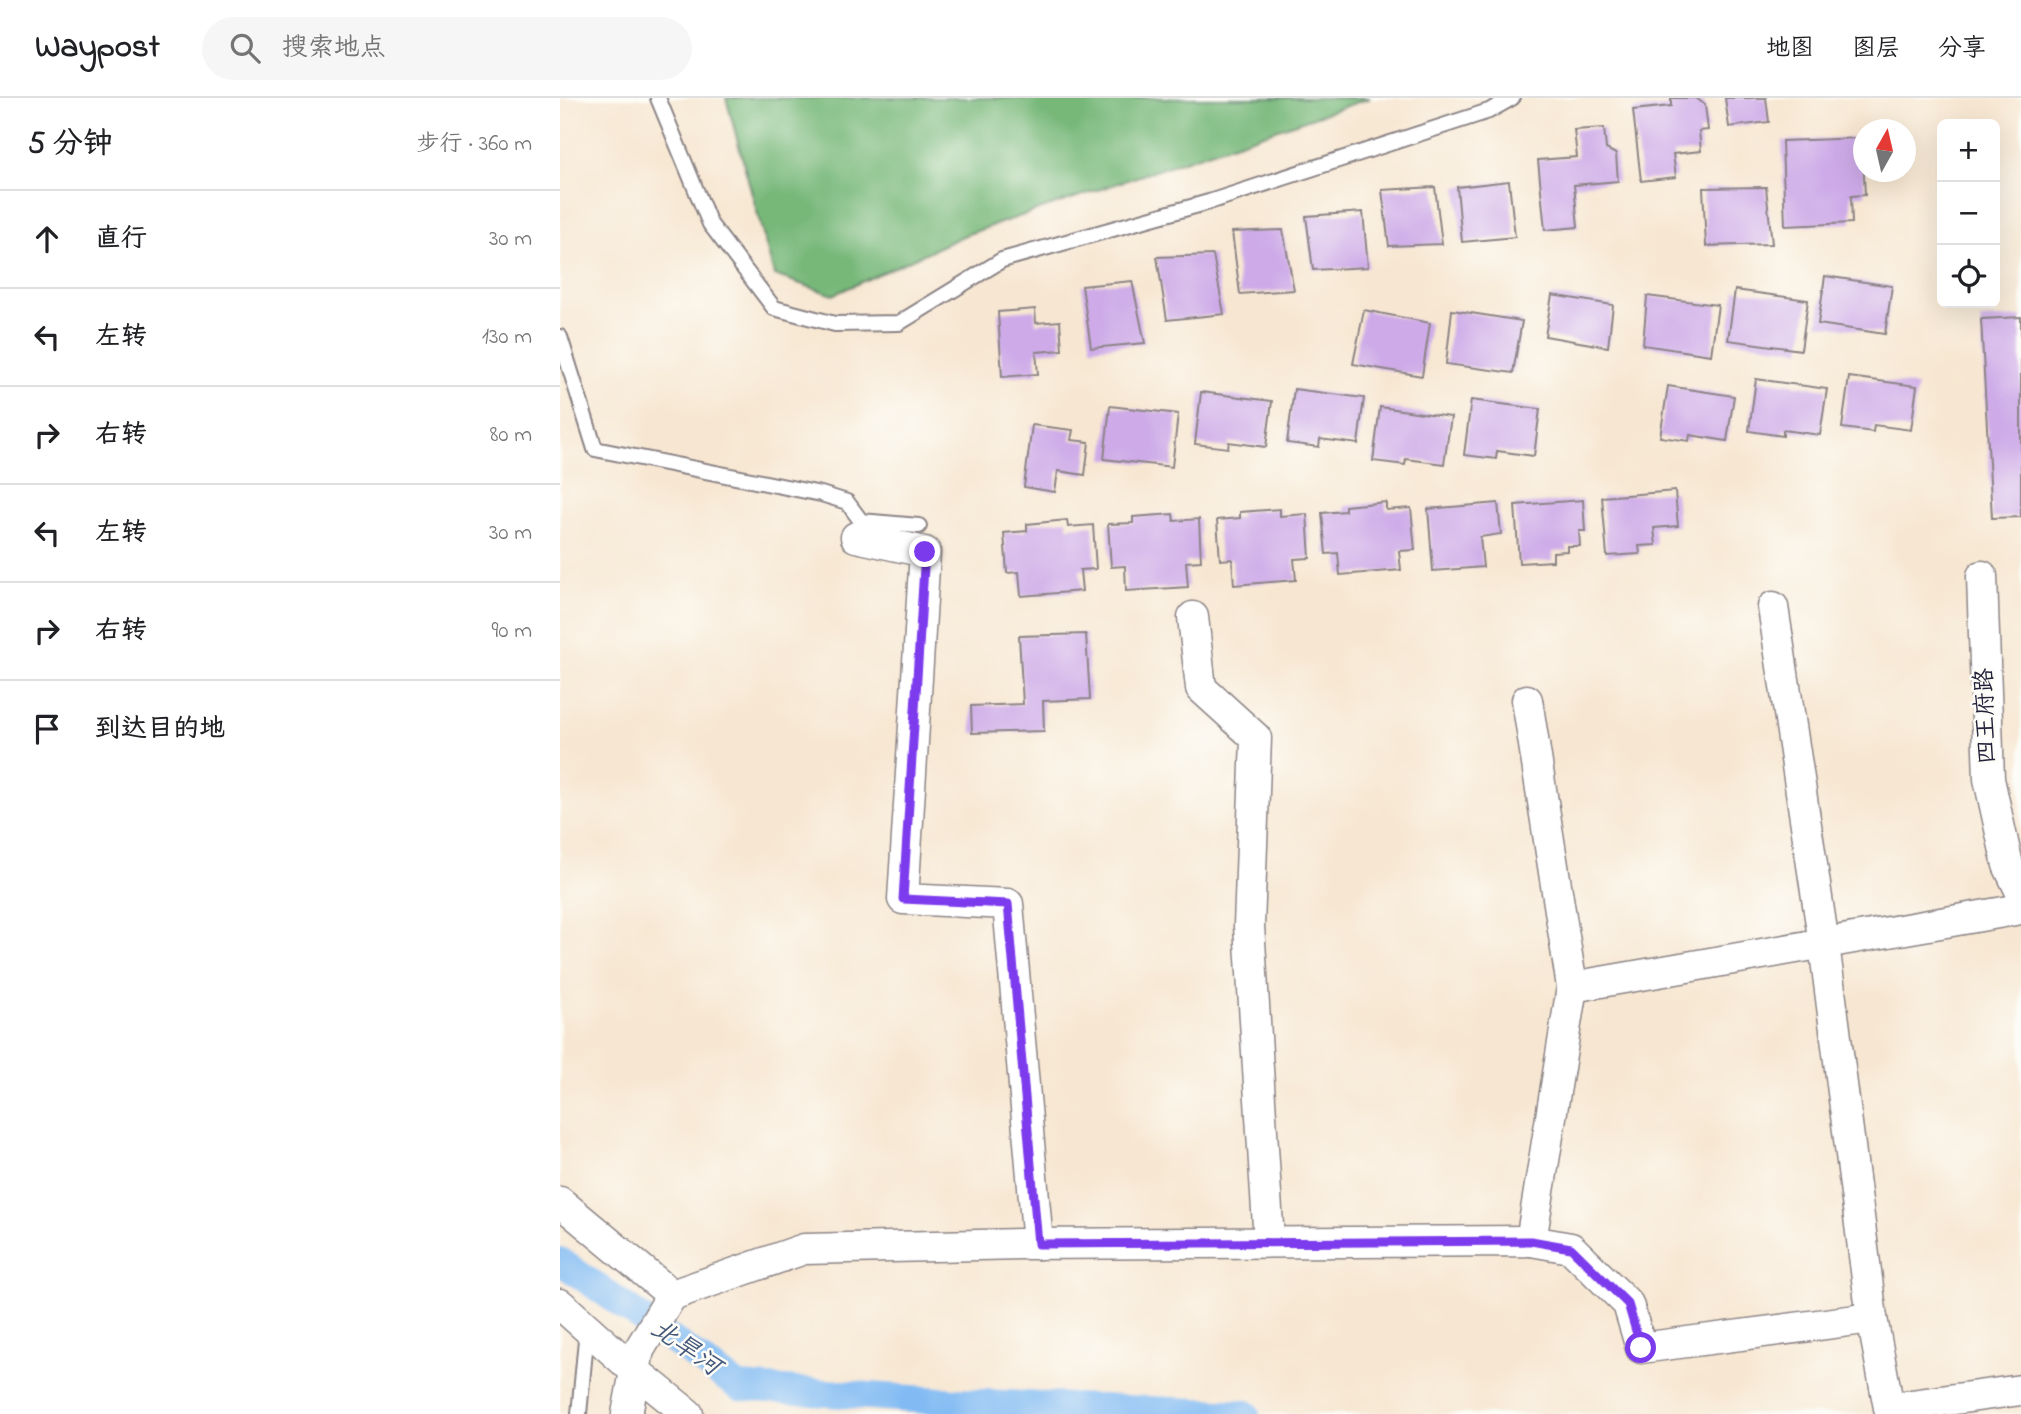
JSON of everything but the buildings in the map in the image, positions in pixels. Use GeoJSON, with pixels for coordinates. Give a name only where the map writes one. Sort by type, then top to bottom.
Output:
{"type":"FeatureCollection","features":[{"type":"Feature","properties":{"kind":"street"},"geometry":{"type":"LineString","coordinates":[[856,537],[925,552],[903,899],[1008,904],[1038,1244]]}},
{"type":"Feature","properties":{"kind":"street","name":"四王府路"},"geometry":{"type":"LineString","coordinates":[[1982,576],[1989,779],[2008,865],[2021,892]]}},
{"type":"Feature","properties":{"kind":"street"},"geometry":{"type":"LineString","coordinates":[[1773,607],[1824,944],[1872,1318],[1889,1408],[2021,1390]]}},
{"type":"Feature","properties":{"kind":"street"},"geometry":{"type":"LineString","coordinates":[[1193,617],[1200,688],[1256,738],[1250,926],[1269,1242]]}},
{"type":"Feature","properties":{"kind":"street"},"geometry":{"type":"LineString","coordinates":[[1527,700],[1572,987],[1531,1241]]}},
{"type":"Feature","properties":{"kind":"street"},"geometry":{"type":"LineString","coordinates":[[1572,987],[2021,909]]}},
{"type":"Feature","properties":{"kind":"street"},"geometry":{"type":"LineString","coordinates":[[560,1202],[673,1295]]}},
{"type":"Feature","properties":{"kind":"street"},"geometry":{"type":"LineString","coordinates":[[627,1414],[637,1360],[673,1295],[804,1249],[1038,1244],[1531,1241],[1571,1248],[1628,1304],[1641,1348],[1872,1318]]}},
{"type":"Feature","properties":{"kind":"street"},"geometry":{"type":"LineString","coordinates":[[560,1304],[588,1327],[637,1360],[688,1414]]}},
{"type":"Feature","properties":{"kind":"lane"},"geometry":{"type":"LineString","coordinates":[[658,98],[710,224],[774,308],[835,324],[899,323],[1002,260],[1209,202],[1489,111],[1512,98]]}},
{"type":"Feature","properties":{"kind":"lane"},"geometry":{"type":"LineString","coordinates":[[560,337],[595,449],[821,494],[847,502],[861,521],[919,526]]}},
{"type":"Feature","properties":{"kind":"lane"},"geometry":{"type":"LineString","coordinates":[[579,1414],[588,1327]]}},
{"type":"Feature","properties":{"kind":"green space"},"geometry":{"type":"Polygon","coordinates":[[[726,98],[1370,98],[965,235],[833,295],[774,275],[726,98]]]}},
{"type":"Feature","properties":{"kind":"waterway","name":"北旱河"},"geometry":{"type":"LineString","coordinates":[[560,1261],[739,1387],[957,1402],[1246,1414]]}},
{"type":"Feature","properties":{"kind":"route"},"geometry":{"type":"LineString","coordinates":[[925,552],[903,899],[1008,904],[1038,1244],[1531,1241],[1571,1248],[1628,1304],[1641,1348]]}}]}
